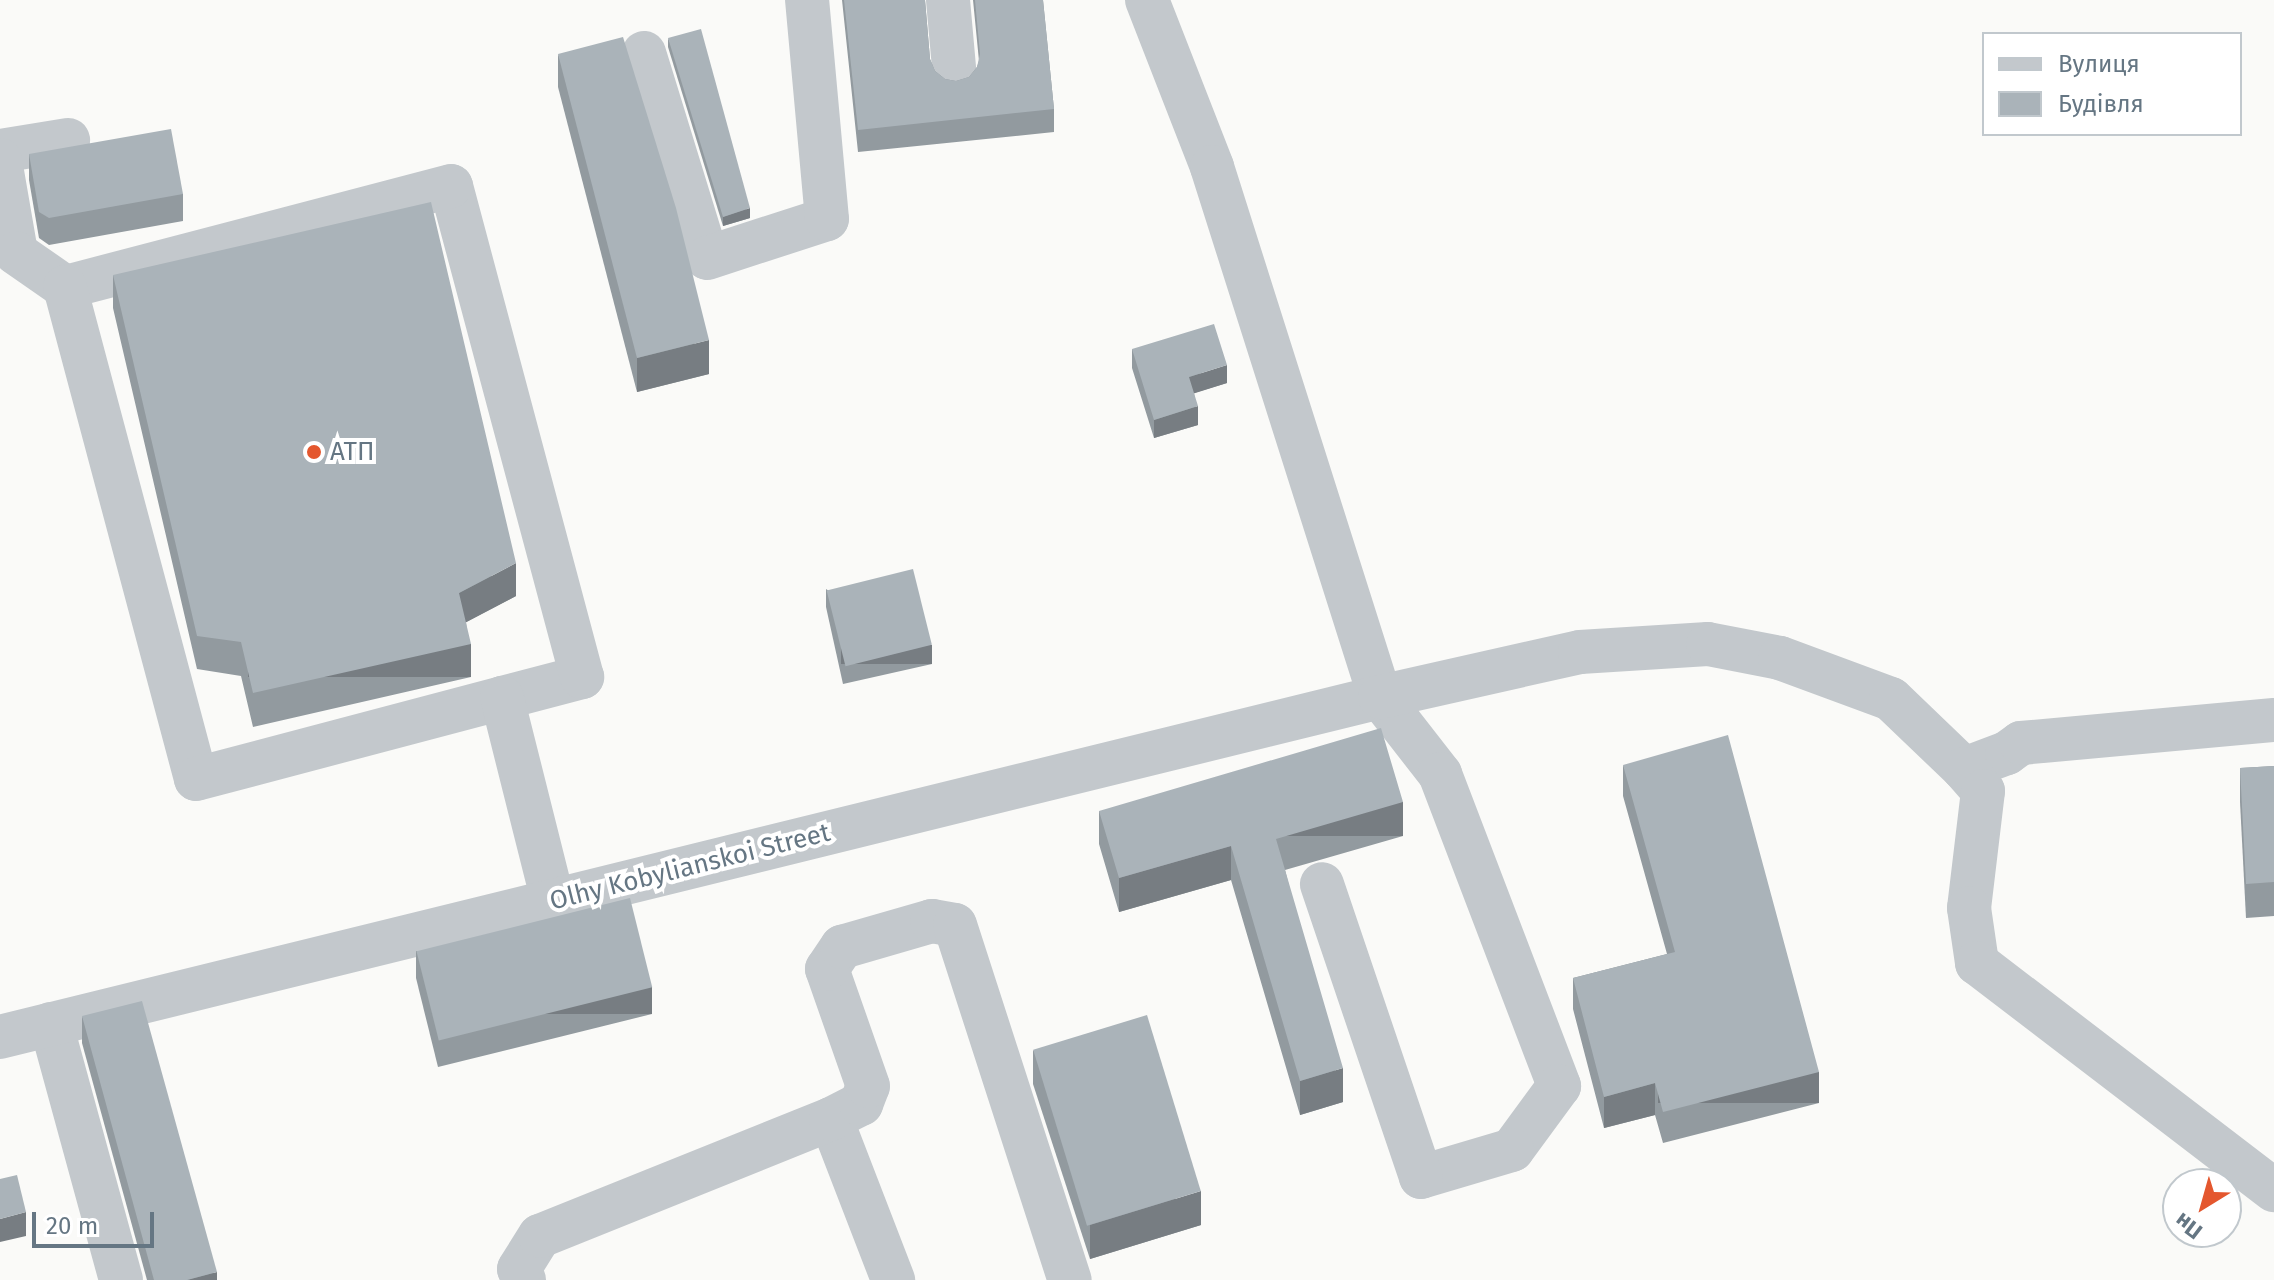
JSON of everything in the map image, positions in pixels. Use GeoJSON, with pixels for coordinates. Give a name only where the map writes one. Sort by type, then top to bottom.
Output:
{"type":"FeatureCollection","features":[{"type":"Feature","properties":{"kind":"street"},"geometry":{"type":"LineString","coordinates":[[644,53],[707,258],[827,219],[807,0]]}},
{"type":"Feature","properties":{"kind":"street"},"geometry":{"type":"LineString","coordinates":[[948,0],[955,78]]}},
{"type":"Feature","properties":{"kind":"street"},"geometry":{"type":"LineString","coordinates":[[1147,0],[1212,167],[1380,697],[1440,774],[1559,1086],[1512,1150],[1421,1177],[1322,884]]}},
{"type":"Feature","properties":{"kind":"street"},"geometry":{"type":"LineString","coordinates":[[0,151],[68,140]]}},
{"type":"Feature","properties":{"kind":"street"},"geometry":{"type":"LineString","coordinates":[[0,160],[8,254],[65,287],[451,186],[582,677],[196,779],[65,287]]}},
{"type":"Feature","properties":{"kind":"street","name":"Olhy Kobylianskoi Street"},"geometry":{"type":"LineString","coordinates":[[0,1037],[1380,697],[1580,652],[1708,644],[1780,658],[1891,699],[1964,769],[1983,791],[1969,908],[1977,963],[2274,1190]]}},
{"type":"Feature","properties":{"kind":"street"},"geometry":{"type":"LineString","coordinates":[[502,698],[553,901]]}},
{"type":"Feature","properties":{"kind":"street"},"geometry":{"type":"LineString","coordinates":[[1964,769],[2007,753],[2021,743],[2274,720]]}},
{"type":"Feature","properties":{"kind":"street"},"geometry":{"type":"LineString","coordinates":[[524,1280],[519,1269],[540,1236],[831,1119],[861,1104],[868,1086],[827,969],[842,947],[932,921],[955,925],[1070,1280]]}},
{"type":"Feature","properties":{"kind":"street"},"geometry":{"type":"LineString","coordinates":[[51,1024],[121,1280]]}},
{"type":"Feature","properties":{"kind":"street"},"geometry":{"type":"LineString","coordinates":[[831,1119],[893,1280]]}},
{"type":"Feature","properties":{"kind":"building"},"geometry":{"type":"Polygon","coordinates":[[[844,0],[925,0],[930,59],[935,71],[945,79],[956,81],[969,77],[977,67],[980,54],[975,0],[1043,0],[1054,109],[858,130],[844,0]]]}},
{"type":"Feature","properties":{"kind":"building"},"geometry":{"type":"Polygon","coordinates":[[[701,29],[750,208],[723,217],[668,38],[701,29]]]}},
{"type":"Feature","properties":{"kind":"building"},"geometry":{"type":"Polygon","coordinates":[[[623,37],[676,208],[709,340],[637,358],[558,54],[623,37]]]}},
{"type":"Feature","properties":{"kind":"building"},"geometry":{"type":"Polygon","coordinates":[[[171,129],[183,194],[49,218],[39,212],[29,154],[171,129]]]}},
{"type":"Feature","properties":{"kind":"building","name":"АТП"},"geometry":{"type":"Polygon","coordinates":[[[431,202],[516,563],[459,593],[471,644],[253,693],[241,642],[197,636],[113,275],[431,202]]]}},
{"type":"Feature","properties":{"kind":"building"},"geometry":{"type":"Polygon","coordinates":[[[1214,324],[1227,365],[1189,377],[1198,406],[1154,420],[1132,349],[1214,324]]]}},
{"type":"Feature","properties":{"kind":"building"},"geometry":{"type":"Polygon","coordinates":[[[913,569],[932,645],[846,666],[827,591],[913,569]]]}},
{"type":"Feature","properties":{"kind":"building"},"geometry":{"type":"Polygon","coordinates":[[[1381,728],[1403,802],[1276,839],[1343,1068],[1300,1081],[1231,846],[1119,878],[1099,811],[1381,728]]]}},
{"type":"Feature","properties":{"kind":"building"},"geometry":{"type":"Polygon","coordinates":[[[1728,735],[1819,1072],[1663,1112],[1655,1083],[1604,1097],[1573,978],[1675,952],[1623,765],[1728,735]]]}},
{"type":"Feature","properties":{"kind":"building"},"geometry":{"type":"Polygon","coordinates":[[[2274,766],[2274,882],[2246,884],[2240,768],[2274,766]]]}},
{"type":"Feature","properties":{"kind":"building"},"geometry":{"type":"Polygon","coordinates":[[[630,898],[652,987],[439,1040],[417,951],[630,898]]]}},
{"type":"Feature","properties":{"kind":"building"},"geometry":{"type":"Polygon","coordinates":[[[142,1001],[217,1272],[187,1280],[154,1280],[82,1016],[142,1001]]]}},
{"type":"Feature","properties":{"kind":"building"},"geometry":{"type":"Polygon","coordinates":[[[1147,1015],[1201,1191],[1087,1226],[1033,1050],[1147,1015]]]}},
{"type":"Feature","properties":{"kind":"building"},"geometry":{"type":"Polygon","coordinates":[[[17,1175],[26,1212],[0,1219],[0,1179],[17,1175]]]}},
{"type":"Feature","properties":{"kind":"place","name":"АТП"},"geometry":{"type":"Point","coordinates":[314,452]}}]}
